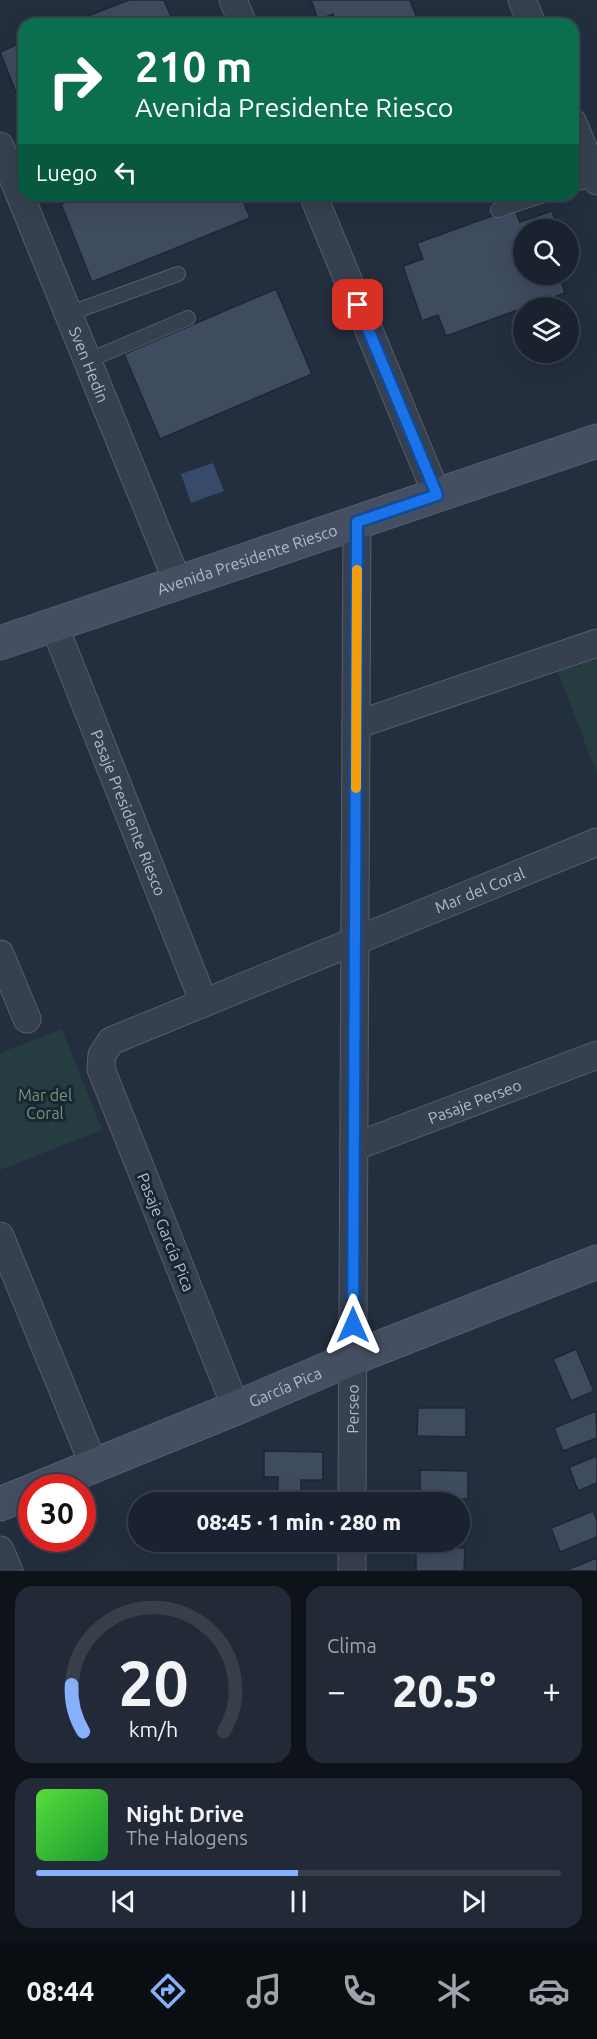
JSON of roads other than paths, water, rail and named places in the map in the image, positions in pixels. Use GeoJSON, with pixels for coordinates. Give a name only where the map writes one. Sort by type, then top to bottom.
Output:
{"type":"FeatureCollection","features":[{"type":"Feature","properties":{"kind":"street"},"geometry":{"type":"LineString","coordinates":[[233,0],[240,18]]}},
{"type":"Feature","properties":{"kind":"street"},"geometry":{"type":"LineString","coordinates":[[522,0],[530,18]]}},
{"type":"Feature","properties":{"kind":"street"},"geometry":{"type":"LineString","coordinates":[[579,145],[589,181]]}},
{"type":"Feature","properties":{"kind":"street","name":"Sven Hedin"},"geometry":{"type":"LineString","coordinates":[[0,146],[18,190]]}},
{"type":"Feature","properties":{"kind":"street","name":"Sven Hedin"},"geometry":{"type":"LineString","coordinates":[[22,201],[178,583]]}},
{"type":"Feature","properties":{"kind":"street"},"geometry":{"type":"LineString","coordinates":[[315,201],[437,495]]}},
{"type":"Feature","properties":{"kind":"street","name":"Avenida Presidente Riesco"},"geometry":{"type":"LineString","coordinates":[[0,643],[597,441]]}},
{"type":"Feature","properties":{"kind":"street","name":"Perseo"},"geometry":{"type":"LineString","coordinates":[[352,1492],[357,522]]}},
{"type":"Feature","properties":{"kind":"street","name":"Pasaje Presidente Riesco"},"geometry":{"type":"LineString","coordinates":[[54,625],[204,1003]]}},
{"type":"Feature","properties":{"kind":"street"},"geometry":{"type":"LineString","coordinates":[[356,725],[597,643]]}},
{"type":"Feature","properties":{"kind":"street","name":"Mar del Coral"},"geometry":{"type":"LineString","coordinates":[[102,1055],[111,1041],[597,842]]}},
{"type":"Feature","properties":{"kind":"street"},"geometry":{"type":"LineString","coordinates":[[0,954],[27,1019]]}},
{"type":"Feature","properties":{"kind":"street","name":"Pasaje García Pica"},"geometry":{"type":"LineString","coordinates":[[102,1055],[101,1069],[236,1408]]}},
{"type":"Feature","properties":{"kind":"street","name":"Pasaje Perseo"},"geometry":{"type":"LineString","coordinates":[[354,1147],[597,1055]]}},
{"type":"Feature","properties":{"kind":"street"},"geometry":{"type":"LineString","coordinates":[[0,1236],[94,1466]]}},
{"type":"Feature","properties":{"kind":"street","name":"García Pica"},"geometry":{"type":"LineString","coordinates":[[74,1474],[353,1358],[597,1262]]}},
{"type":"Feature","properties":{"kind":"street"},"geometry":{"type":"LineString","coordinates":[[0,1504],[18,1497]]}},
{"type":"Feature","properties":{"kind":"street"},"geometry":{"type":"LineString","coordinates":[[0,1550],[9,1571]]}},
{"type":"Feature","properties":{"kind":"street"},"geometry":{"type":"LineString","coordinates":[[352,1552],[352,1571]]}},
{"type":"Feature","properties":{"kind":"lane"},"geometry":{"type":"LineString","coordinates":[[498,210],[526,201]]}},
{"type":"Feature","properties":{"kind":"lane"},"geometry":{"type":"LineString","coordinates":[[68,314],[178,274]]}},
{"type":"Feature","properties":{"kind":"lane"},"geometry":{"type":"LineString","coordinates":[[87,361],[188,318]]}},
{"type":"Feature","properties":{"kind":"water"},"geometry":{"type":"Polygon","coordinates":[[[213,463],[224,491],[191,503],[181,474],[213,463]]]}}]}
